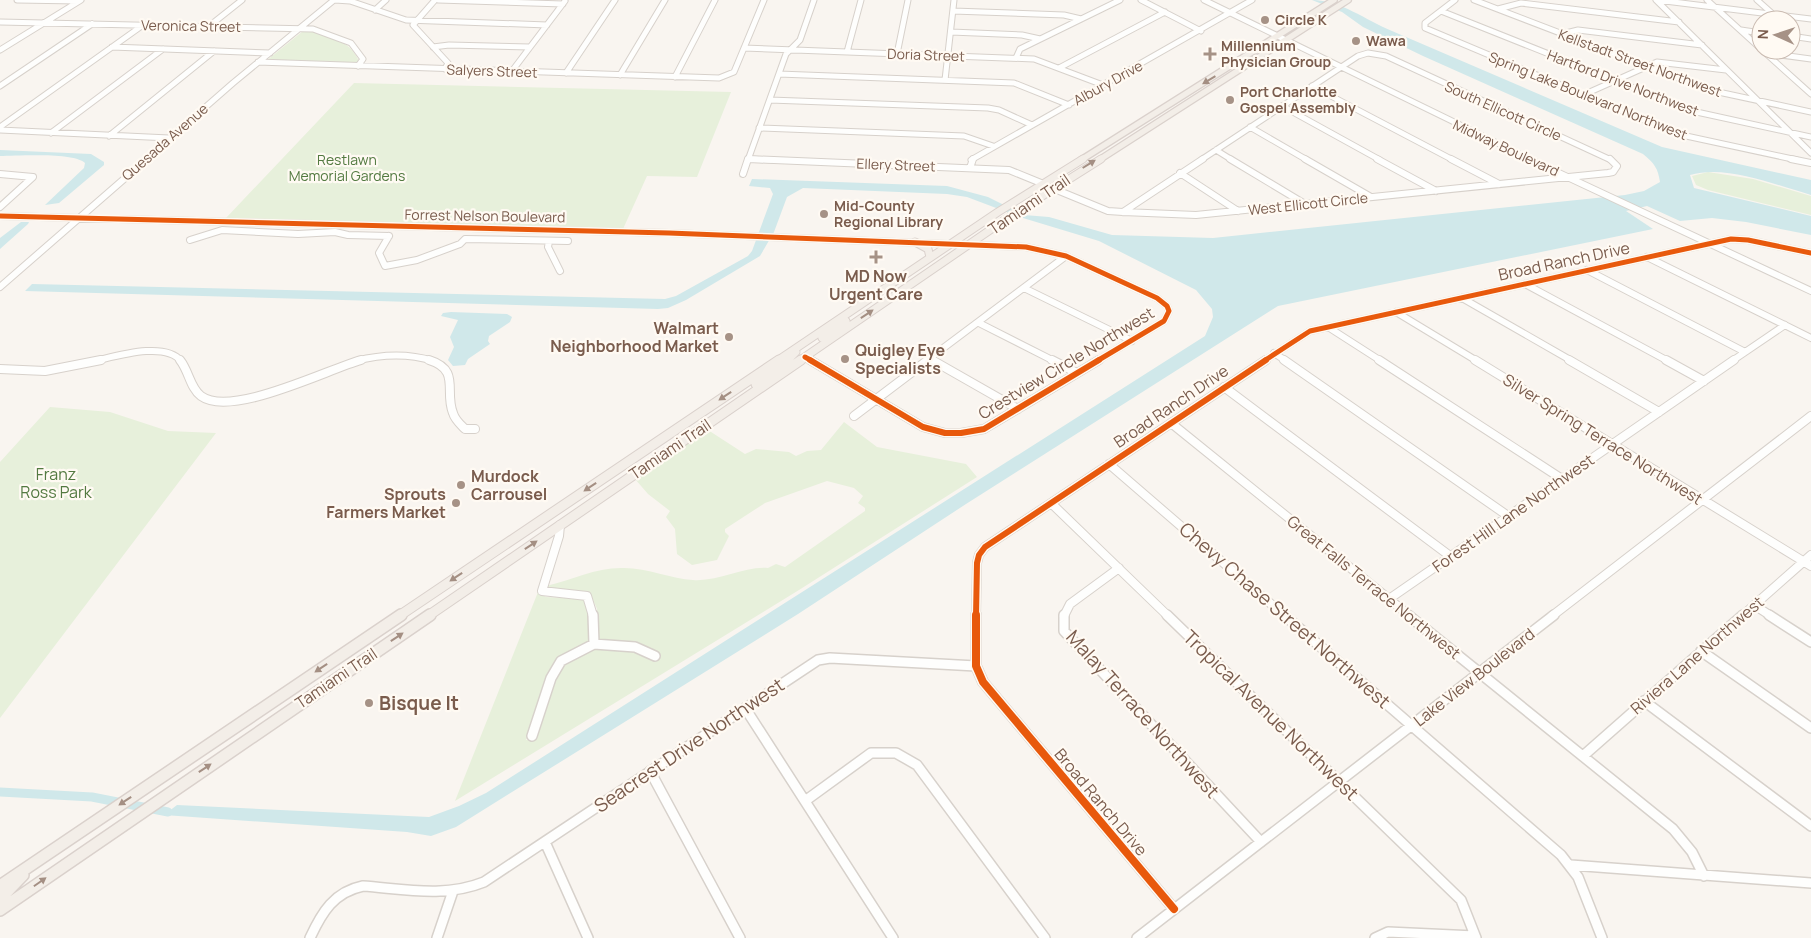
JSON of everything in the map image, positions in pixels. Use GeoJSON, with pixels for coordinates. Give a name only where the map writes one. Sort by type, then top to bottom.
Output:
{"type":"FeatureCollection","features":[{"type":"Feature","properties":{"kind":"main road","name":"Tamiami Trail"},"geometry":{"type":"LineString","coordinates":[[0,910],[1019,210],[1287,41],[1348,0]]}},
{"type":"Feature","properties":{"kind":"main road","name":"Tamiami Trail"},"geometry":{"type":"LineString","coordinates":[[0,886],[1041,183],[1333,1]]}},
{"type":"Feature","properties":{"kind":"main road"},"geometry":{"type":"LineString","coordinates":[[1052,188],[1051,184],[1058,172]]}},
{"type":"Feature","properties":{"kind":"main road"},"geometry":{"type":"LineString","coordinates":[[1039,197],[1043,188],[1041,183]]}},
{"type":"Feature","properties":{"kind":"main road"},"geometry":{"type":"LineString","coordinates":[[915,242],[928,249],[930,257]]}},
{"type":"Feature","properties":{"kind":"main road"},"geometry":{"type":"LineString","coordinates":[[805,357],[811,346],[841,324],[876,294]]}},
{"type":"Feature","properties":{"kind":"main road"},"geometry":{"type":"LineString","coordinates":[[724,412],[751,387],[789,360],[797,347]]}},
{"type":"Feature","properties":{"kind":"main road"},"geometry":{"type":"LineString","coordinates":[[357,644],[367,657]]}},
{"type":"Feature","properties":{"kind":"main road"},"geometry":{"type":"LineString","coordinates":[[0,899],[42,858]]}},
{"type":"Feature","properties":{"kind":"street"},"geometry":{"type":"LineString","coordinates":[[17,0],[79,1]]}},
{"type":"Feature","properties":{"kind":"street"},"geometry":{"type":"LineString","coordinates":[[208,27],[242,0]]}},
{"type":"Feature","properties":{"kind":"street"},"geometry":{"type":"LineString","coordinates":[[335,0],[350,1],[402,19],[547,25]]}},
{"type":"Feature","properties":{"kind":"street","name":"Quesada Avenue"},"geometry":{"type":"LineString","coordinates":[[0,288],[169,138],[258,62],[335,0]]}},
{"type":"Feature","properties":{"kind":"street"},"geometry":{"type":"LineString","coordinates":[[375,10],[386,0]]}},
{"type":"Feature","properties":{"kind":"street"},"geometry":{"type":"LineString","coordinates":[[445,69],[448,63],[413,25],[415,20],[436,0],[564,2]]}},
{"type":"Feature","properties":{"kind":"street"},"geometry":{"type":"LineString","coordinates":[[566,73],[616,0]]}},
{"type":"Feature","properties":{"kind":"street"},"geometry":{"type":"LineString","coordinates":[[620,75],[665,0]]}},
{"type":"Feature","properties":{"kind":"street"},"geometry":{"type":"LineString","coordinates":[[675,77],[715,0]]}},
{"type":"Feature","properties":{"kind":"street"},"geometry":{"type":"LineString","coordinates":[[744,48],[764,0]]}},
{"type":"Feature","properties":{"kind":"street"},"geometry":{"type":"LineString","coordinates":[[743,174],[786,54],[800,40],[814,0]]}},
{"type":"Feature","properties":{"kind":"street"},"geometry":{"type":"LineString","coordinates":[[847,52],[861,0]]}},
{"type":"Feature","properties":{"kind":"street"},"geometry":{"type":"LineString","coordinates":[[897,54],[908,0]]}},
{"type":"Feature","properties":{"kind":"street"},"geometry":{"type":"LineString","coordinates":[[946,80],[954,0]]}},
{"type":"Feature","properties":{"kind":"street"},"geometry":{"type":"LineString","coordinates":[[1016,58],[1020,49],[1117,0]]}},
{"type":"Feature","properties":{"kind":"street"},"geometry":{"type":"LineString","coordinates":[[1141,0],[1201,31]]}},
{"type":"Feature","properties":{"kind":"street","name":"Midway Boulevard"},"geometry":{"type":"LineString","coordinates":[[1204,0],[1340,68],[1811,291]]}},
{"type":"Feature","properties":{"kind":"street","name":"Albury Drive"},"geometry":{"type":"LineString","coordinates":[[970,168],[971,160],[974,156],[1201,31],[1252,0]]}},
{"type":"Feature","properties":{"kind":"street"},"geometry":{"type":"LineString","coordinates":[[1441,11],[1455,0]]}},
{"type":"Feature","properties":{"kind":"street","name":"Kellstadt Street Northwest"},"geometry":{"type":"LineString","coordinates":[[1474,0],[1709,90],[1811,112]]}},
{"type":"Feature","properties":{"kind":"street"},"geometry":{"type":"LineString","coordinates":[[1655,0],[1751,11]]}},
{"type":"Feature","properties":{"kind":"street"},"geometry":{"type":"LineString","coordinates":[[1655,0],[1811,153]]}},
{"type":"Feature","properties":{"kind":"street"},"geometry":{"type":"LineString","coordinates":[[1707,0],[1751,40]]}},
{"type":"Feature","properties":{"kind":"street"},"geometry":{"type":"LineString","coordinates":[[1757,0],[1769,10]]}},
{"type":"Feature","properties":{"kind":"street"},"geometry":{"type":"LineString","coordinates":[[2,48],[79,1]]}},
{"type":"Feature","properties":{"kind":"street"},"geometry":{"type":"LineString","coordinates":[[512,71],[564,2]]}},
{"type":"Feature","properties":{"kind":"street"},"geometry":{"type":"LineString","coordinates":[[1498,10],[1521,3],[1678,22]]}},
{"type":"Feature","properties":{"kind":"street"},"geometry":{"type":"LineString","coordinates":[[953,11],[1064,15],[1082,19]]}},
{"type":"Feature","properties":{"kind":"street","name":"Spring Lake Boulevard Northwest"},"geometry":{"type":"LineString","coordinates":[[1441,11],[1425,23],[1424,28],[1677,134],[1811,164]]}},
{"type":"Feature","properties":{"kind":"street","name":"Hartford Drive Northwest"},"geometry":{"type":"LineString","coordinates":[[1441,11],[1699,113],[1811,137]]}},
{"type":"Feature","properties":{"kind":"street"},"geometry":{"type":"LineString","coordinates":[[1059,68],[1165,12]]}},
{"type":"Feature","properties":{"kind":"street","name":"Veronica Street"},"geometry":{"type":"LineString","coordinates":[[0,22],[318,30],[351,43],[363,59],[358,66]]}},
{"type":"Feature","properties":{"kind":"street"},"geometry":{"type":"LineString","coordinates":[[0,86],[92,24]]}},
{"type":"Feature","properties":{"kind":"street"},"geometry":{"type":"LineString","coordinates":[[0,128],[143,25]]}},
{"type":"Feature","properties":{"kind":"street"},"geometry":{"type":"LineString","coordinates":[[1562,34],[1578,30],[1702,45]]}},
{"type":"Feature","properties":{"kind":"street"},"geometry":{"type":"LineString","coordinates":[[1740,30],[1751,31]]}},
{"type":"Feature","properties":{"kind":"street"},"geometry":{"type":"LineString","coordinates":[[951,32],[1022,35],[1040,40]]}},
{"type":"Feature","properties":{"kind":"street"},"geometry":{"type":"LineString","coordinates":[[433,48],[449,44],[530,47]]}},
{"type":"Feature","properties":{"kind":"street"},"geometry":{"type":"LineString","coordinates":[[112,47],[270,53]]}},
{"type":"Feature","properties":{"kind":"street","name":"Salyers Street"},"geometry":{"type":"LineString","coordinates":[[258,62],[712,79],[726,77],[734,72],[744,48]]}},
{"type":"Feature","properties":{"kind":"street","name":"Doria Street"},"geometry":{"type":"LineString","coordinates":[[744,48],[1034,59],[1104,85]]}},
{"type":"Feature","properties":{"kind":"street"},"geometry":{"type":"LineString","coordinates":[[51,134],[163,49]]}},
{"type":"Feature","properties":{"kind":"street"},"geometry":{"type":"LineString","coordinates":[[109,136],[214,51]]}},
{"type":"Feature","properties":{"kind":"street","name":"South Ellicott Circle"},"geometry":{"type":"LineString","coordinates":[[1340,68],[1362,54],[1374,53],[1386,56],[1609,158],[1617,166],[1614,172],[1568,177]]}},
{"type":"Feature","properties":{"kind":"street"},"geometry":{"type":"LineString","coordinates":[[1773,60],[1811,94]]}},
{"type":"Feature","properties":{"kind":"street"},"geometry":{"type":"LineString","coordinates":[[1583,95],[1646,66],[1663,62],[1726,70]]}},
{"type":"Feature","properties":{"kind":"street"},"geometry":{"type":"LineString","coordinates":[[1122,212],[1340,68]]}},
{"type":"Feature","properties":{"kind":"street"},"geometry":{"type":"LineString","coordinates":[[779,74],[1014,83],[1069,104]]}},
{"type":"Feature","properties":{"kind":"street"},"geometry":{"type":"LineString","coordinates":[[1312,86],[1500,184]]}},
{"type":"Feature","properties":{"kind":"street"},"geometry":{"type":"LineString","coordinates":[[770,100],[988,108],[999,110],[1032,125]]}},
{"type":"Feature","properties":{"kind":"street"},"geometry":{"type":"LineString","coordinates":[[1282,106],[1436,191]]}},
{"type":"Feature","properties":{"kind":"street"},"geometry":{"type":"LineString","coordinates":[[1250,127],[1371,197]]}},
{"type":"Feature","properties":{"kind":"street"},"geometry":{"type":"LineString","coordinates":[[0,128],[51,134],[169,138]]}},
{"type":"Feature","properties":{"kind":"street"},"geometry":{"type":"LineString","coordinates":[[759,128],[964,136],[993,146]]}},
{"type":"Feature","properties":{"kind":"street"},"geometry":{"type":"LineString","coordinates":[[1216,150],[1305,204]]}},
{"type":"Feature","properties":{"kind":"street","name":"Ellery Street"},"geometry":{"type":"LineString","coordinates":[[748,159],[1009,170],[1041,183]]}},
{"type":"Feature","properties":{"kind":"street"},"geometry":{"type":"LineString","coordinates":[[0,174],[33,177],[0,207]]}},
{"type":"Feature","properties":{"kind":"street"},"geometry":{"type":"LineString","coordinates":[[1180,174],[1238,211]]}},
{"type":"Feature","properties":{"kind":"street","name":"West Ellicott Circle"},"geometry":{"type":"LineString","coordinates":[[1052,188],[1102,209],[1122,212],[1196,215],[1568,177]]}},
{"type":"Feature","properties":{"kind":"street","name":"Forrest Nelson Boulevard"},"geometry":{"type":"LineString","coordinates":[[0,216],[755,236],[970,244]]}},
{"type":"Feature","properties":{"kind":"street"},"geometry":{"type":"LineString","coordinates":[[190,240],[222,230],[271,231],[281,234],[335,232],[348,236],[389,236],[379,253],[385,266],[417,260],[460,244],[465,239],[568,241]]}},
{"type":"Feature","properties":{"kind":"street","name":"Broad Ranch Drive"},"geometry":{"type":"LineString","coordinates":[[1174,909],[983,682],[976,666],[977,563],[979,554],[985,547],[1274,353],[1310,331],[1647,257],[1739,239],[1811,253]]}},
{"type":"Feature","properties":{"kind":"street"},"geometry":{"type":"LineString","coordinates":[[549,241],[548,247],[560,271]]}},
{"type":"Feature","properties":{"kind":"street","name":"Crestview Circle Northwest"},"geometry":{"type":"LineString","coordinates":[[805,357],[931,431],[965,433],[984,429],[1132,341],[1164,321],[1168,316],[1167,306],[1157,298],[1066,256],[1026,246],[970,244]]}},
{"type":"Feature","properties":{"kind":"street"},"geometry":{"type":"LineString","coordinates":[[854,416],[1066,256]]}},
{"type":"Feature","properties":{"kind":"street"},"geometry":{"type":"LineString","coordinates":[[1647,257],[1811,338]]}},
{"type":"Feature","properties":{"kind":"street"},"geometry":{"type":"LineString","coordinates":[[1587,270],[1745,352]]}},
{"type":"Feature","properties":{"kind":"street"},"geometry":{"type":"LineString","coordinates":[[1525,284],[1704,381]]}},
{"type":"Feature","properties":{"kind":"street"},"geometry":{"type":"LineString","coordinates":[[1024,288],[1132,341]]}},
{"type":"Feature","properties":{"kind":"street"},"geometry":{"type":"LineString","coordinates":[[1462,298],[1659,412]]}},
{"type":"Feature","properties":{"kind":"street","name":"Silver Spring Terrace Northwest"},"geometry":{"type":"LineString","coordinates":[[1396,312],[1807,564]]}},
{"type":"Feature","properties":{"kind":"street"},"geometry":{"type":"LineString","coordinates":[[979,322],[1077,373]]}},
{"type":"Feature","properties":{"kind":"street","name":"Forest Hill Lane Northwest"},"geometry":{"type":"LineString","coordinates":[[1389,599],[1785,325]]}},
{"type":"Feature","properties":{"kind":"street"},"geometry":{"type":"LineString","coordinates":[[1328,327],[1562,479]]}},
{"type":"Feature","properties":{"kind":"street"},"geometry":{"type":"LineString","coordinates":[[0,369],[22,372],[44,371],[137,353],[168,353],[181,358],[185,363],[198,396],[208,400],[224,402],[258,397],[366,359],[389,355],[410,355],[434,361],[447,370],[452,383],[451,409],[454,417],[465,429],[475,429]]}},
{"type":"Feature","properties":{"kind":"street"},"geometry":{"type":"LineString","coordinates":[[1274,353],[1508,516]]}},
{"type":"Feature","properties":{"kind":"street"},"geometry":{"type":"LineString","coordinates":[[930,360],[1018,409]]}},
{"type":"Feature","properties":{"kind":"street"},"geometry":{"type":"LineString","coordinates":[[1224,387],[1450,556]]}},
{"type":"Feature","properties":{"kind":"street","name":"Lake View Boulevard"},"geometry":{"type":"LineString","coordinates":[[1137,938],[1811,416]]}},
{"type":"Feature","properties":{"kind":"street","name":"Great Falls Terrace Northwest"},"geometry":{"type":"LineString","coordinates":[[1171,423],[1683,838],[1704,876]]}},
{"type":"Feature","properties":{"kind":"street","name":"Chevy Chase Street Northwest"},"geometry":{"type":"LineString","coordinates":[[1109,464],[1412,724],[1571,865]]}},
{"type":"Feature","properties":{"kind":"street","name":"Tropical Avenue Northwest"},"geometry":{"type":"LineString","coordinates":[[1051,503],[1461,900],[1475,937]]}},
{"type":"Feature","properties":{"kind":"street"},"geometry":{"type":"LineString","coordinates":[[560,525],[560,536],[542,592],[587,596],[593,610],[594,644]]}},
{"type":"Feature","properties":{"kind":"street","name":"Riviera Lane Northwest"},"geometry":{"type":"LineString","coordinates":[[1583,756],[1754,605],[1807,564],[1811,555]]}},
{"type":"Feature","properties":{"kind":"street","name":"Malay Terrace Northwest"},"geometry":{"type":"LineString","coordinates":[[1119,568],[1070,604],[1064,612],[1062,621],[1064,631],[1070,640],[1260,842]]}},
{"type":"Feature","properties":{"kind":"street"},"geometry":{"type":"LineString","coordinates":[[1754,605],[1811,642]]}},
{"type":"Feature","properties":{"kind":"street"},"geometry":{"type":"LineString","coordinates":[[532,736],[555,669],[561,661],[594,644],[634,647],[655,656]]}},
{"type":"Feature","properties":{"kind":"street"},"geometry":{"type":"LineString","coordinates":[[1702,651],[1811,728]]}},
{"type":"Feature","properties":{"kind":"street","name":"Seacrest Drive Northwest"},"geometry":{"type":"LineString","coordinates":[[310,938],[321,912],[329,902],[352,888],[453,892],[473,888],[484,882],[810,664],[830,658],[976,666]]}},
{"type":"Feature","properties":{"kind":"street"},"geometry":{"type":"LineString","coordinates":[[1644,701],[1811,826]]}},
{"type":"Feature","properties":{"kind":"street"},"geometry":{"type":"LineString","coordinates":[[745,708],[893,938]]}},
{"type":"Feature","properties":{"kind":"street"},"geometry":{"type":"LineString","coordinates":[[805,801],[871,753],[884,750],[897,752],[908,757],[917,765],[1045,938]]}},
{"type":"Feature","properties":{"kind":"street"},"geometry":{"type":"LineString","coordinates":[[650,771],[740,938]]}},
{"type":"Feature","properties":{"kind":"street"},"geometry":{"type":"LineString","coordinates":[[545,842],[588,938]]}},
{"type":"Feature","properties":{"kind":"street"},"geometry":{"type":"LineString","coordinates":[[1571,865],[1811,883]]}},
{"type":"Feature","properties":{"kind":"street"},"geometry":{"type":"LineString","coordinates":[[1571,865],[1578,877],[1602,938]]}},
{"type":"Feature","properties":{"kind":"street"},"geometry":{"type":"LineString","coordinates":[[437,938],[453,892]]}},
{"type":"Feature","properties":{"kind":"street"},"geometry":{"type":"LineString","coordinates":[[1376,938],[1388,932],[1475,937]]}},
{"type":"Feature","properties":{"kind":"green space"},"geometry":{"type":"Polygon","coordinates":[[[303,31],[320,33],[336,39],[350,48],[359,61],[355,64],[266,61],[303,31]]]}},
{"type":"Feature","properties":{"kind":"green space","name":"Restlawn Memorial Gardens"},"geometry":{"type":"Polygon","coordinates":[[[354,83],[731,92],[697,177],[647,176],[623,229],[226,218],[354,83]]]}},
{"type":"Feature","properties":{"kind":"green space"},"geometry":{"type":"Polygon","coordinates":[[[1708,172],[1753,179],[1811,196],[1811,215],[1708,190],[1696,185],[1692,176],[1708,172]]]}},
{"type":"Feature","properties":{"kind":"green space","name":"Franz Ross Park"},"geometry":{"type":"Polygon","coordinates":[[[50,407],[110,412],[168,431],[216,433],[0,718],[0,462],[50,407]]]}},
{"type":"Feature","properties":{"kind":"green space"},"geometry":{"type":"Polygon","coordinates":[[[844,422],[877,447],[966,464],[977,477],[799,590],[455,801],[538,592],[546,597],[584,599],[589,611],[589,642],[558,658],[551,668],[526,740],[535,740],[555,678],[563,665],[573,656],[599,648],[628,651],[655,660],[661,655],[637,644],[598,641],[597,609],[591,595],[546,589],[546,586],[593,572],[611,569],[640,569],[685,579],[702,580],[750,569],[768,568],[776,564],[785,567],[865,511],[865,508],[858,503],[863,496],[854,488],[827,481],[765,503],[725,529],[729,536],[717,560],[692,565],[677,554],[675,529],[666,517],[670,511],[648,494],[635,479],[708,430],[745,454],[756,449],[789,452],[796,456],[807,451],[821,450],[844,422]]]}},
{"type":"Feature","properties":{"kind":"water"},"geometry":{"type":"Polygon","coordinates":[[[1312,0],[1333,3],[1353,11],[1382,27],[1662,147],[1811,180],[1811,195],[1766,181],[1735,174],[1704,172],[1690,175],[1694,188],[1811,216],[1811,235],[1746,222],[1712,218],[1680,221],[1647,206],[1626,211],[1653,229],[1278,306],[966,504],[798,614],[456,827],[431,836],[407,832],[164,815],[177,805],[429,817],[459,806],[486,793],[1205,336],[1213,317],[1212,309],[1196,290],[1099,241],[1023,218],[967,197],[947,194],[803,188],[787,197],[774,232],[760,256],[686,300],[668,308],[25,291],[32,284],[665,299],[676,296],[748,256],[752,251],[773,194],[770,188],[749,186],[752,179],[947,186],[988,197],[1024,215],[1049,217],[1112,235],[1213,238],[1625,195],[1644,191],[1660,182],[1655,166],[1643,154],[1423,56],[1363,27],[1342,12],[1312,0]]]}},
{"type":"Feature","properties":{"kind":"water"},"geometry":{"type":"Polygon","coordinates":[[[0,150],[91,154],[104,162],[104,165],[59,203],[45,205],[84,168],[85,163],[69,157],[58,156],[0,156],[0,150]]]}},
{"type":"Feature","properties":{"kind":"water"},"geometry":{"type":"Polygon","coordinates":[[[21,222],[29,222],[0,249],[0,238],[21,222]]]}},
{"type":"Feature","properties":{"kind":"water"},"geometry":{"type":"Polygon","coordinates":[[[443,313],[507,314],[512,317],[510,322],[489,336],[488,341],[490,344],[468,359],[465,365],[453,366],[448,360],[454,347],[450,337],[458,320],[441,316],[443,313]]]}},
{"type":"Feature","properties":{"kind":"waterway"},"geometry":{"type":"LineString","coordinates":[[0,792],[92,797],[168,812]]}},
{"type":"Feature","properties":{"kind":"cycle path"},"geometry":{"type":"LineString","coordinates":[[0,216],[669,233],[1026,247],[1066,256],[1157,298],[1167,306],[1169,311],[1164,321],[984,429],[969,433],[945,433],[923,427],[805,357]]}},
{"type":"Feature","properties":{"kind":"cycle path"},"geometry":{"type":"LineString","coordinates":[[1174,909],[983,682],[976,666],[977,563],[979,555],[985,547],[1310,331],[1731,239],[1748,240],[1811,253]]}},
{"type":"Feature","properties":{"kind":"place","name":"Circle K"},"geometry":{"type":"Point","coordinates":[1265,20]}},
{"type":"Feature","properties":{"kind":"place","name":"Wawa"},"geometry":{"type":"Point","coordinates":[1356,41]}},
{"type":"Feature","properties":{"kind":"place","name":"Millennium Physician Group"},"geometry":{"type":"Point","coordinates":[1210,54]}},
{"type":"Feature","properties":{"kind":"place","name":"Port Charlotte Gospel Assembly"},"geometry":{"type":"Point","coordinates":[1230,100]}},
{"type":"Feature","properties":{"kind":"place","name":"Mid-County Regional Library"},"geometry":{"type":"Point","coordinates":[824,214]}},
{"type":"Feature","properties":{"kind":"place","name":"MD Now Urgent Care"},"geometry":{"type":"Point","coordinates":[876,257]}},
{"type":"Feature","properties":{"kind":"place","name":"Walmart Neighborhood Market"},"geometry":{"type":"Point","coordinates":[729,337]}},
{"type":"Feature","properties":{"kind":"place","name":"Quigley Eye Specialists"},"geometry":{"type":"Point","coordinates":[845,359]}},
{"type":"Feature","properties":{"kind":"place","name":"Murdock Carrousel"},"geometry":{"type":"Point","coordinates":[461,485]}},
{"type":"Feature","properties":{"kind":"place","name":"Sprouts Farmers Market"},"geometry":{"type":"Point","coordinates":[456,503]}},
{"type":"Feature","properties":{"kind":"place","name":"Bisque It"},"geometry":{"type":"Point","coordinates":[369,703]}}]}
